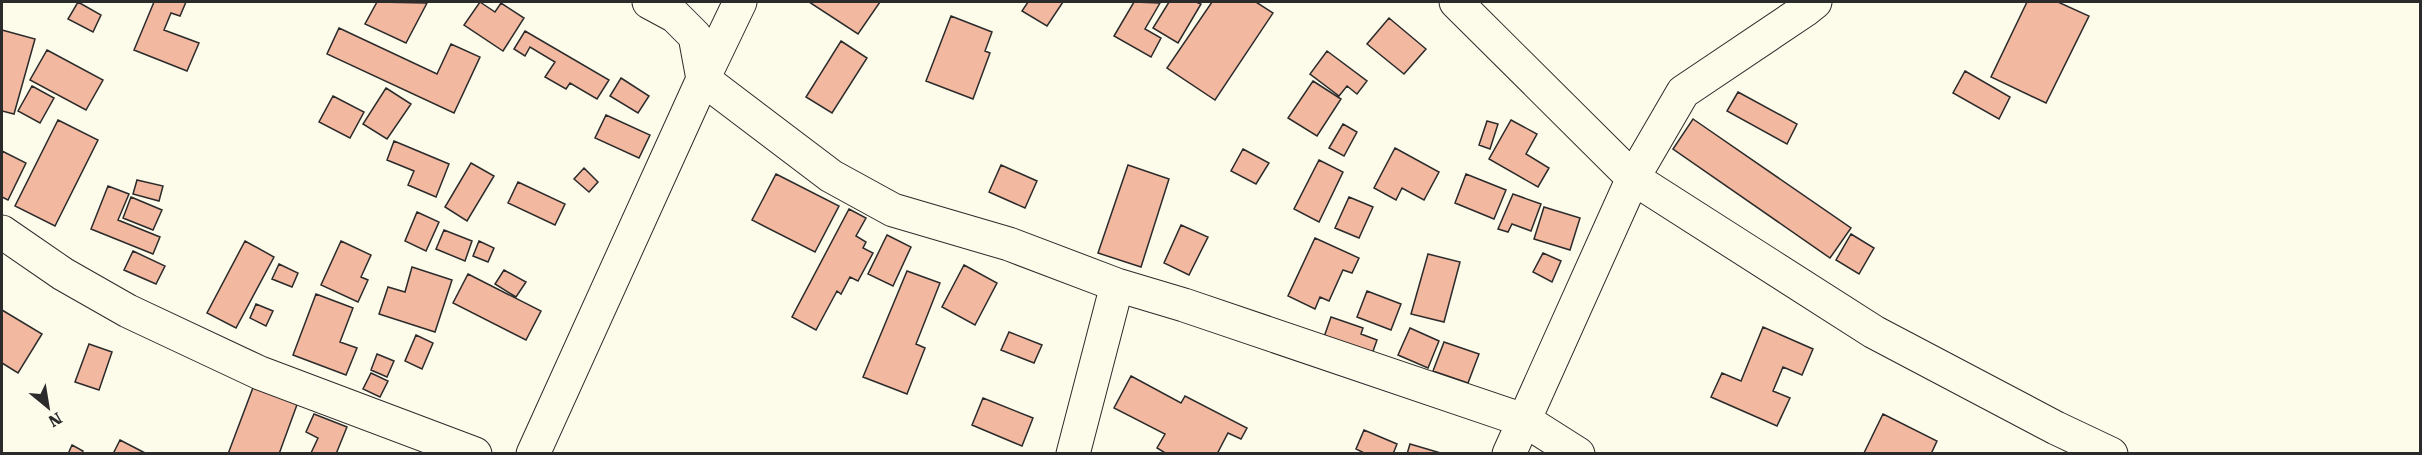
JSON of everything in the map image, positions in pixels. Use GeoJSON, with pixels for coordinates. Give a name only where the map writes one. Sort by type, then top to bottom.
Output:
{"type":"FeatureCollection","features":[{"type":"Feature","properties":{"kind":"street"},"geometry":{"type":"LineString","coordinates":[[649,2],[675,16],[695,36],[703,79],[831,176],[893,210],[1010,244],[1118,285],[1184,305],[1526,421],[1578,453]]}},
{"type":"Feature","properties":{"kind":"street"},"geometry":{"type":"LineString","coordinates":[[533,453],[740,2]]}},
{"type":"Feature","properties":{"kind":"street"},"geometry":{"type":"LineString","coordinates":[[1456,2],[1633,178],[1874,332],[2052,441],[2111,453]]}},
{"type":"Feature","properties":{"kind":"street"},"geometry":{"type":"LineString","coordinates":[[1509,453],[1526,421],[1633,178],[1683,92],[1815,2]]}},
{"type":"Feature","properties":{"kind":"street"},"geometry":{"type":"LineString","coordinates":[[2,232],[63,274],[128,311],[260,373],[475,453]]}},
{"type":"Feature","properties":{"kind":"street"},"geometry":{"type":"LineString","coordinates":[[1073,453],[1118,285]]}},
{"type":"Feature","properties":{"kind":"building"},"geometry":{"type":"Polygon","coordinates":[[[78,2],[101,15],[93,32],[68,19],[78,2]]]}},
{"type":"Feature","properties":{"kind":"building"},"geometry":{"type":"Polygon","coordinates":[[[154,2],[186,2],[180,16],[171,13],[164,30],[199,43],[187,71],[134,50],[154,2]]]}},
{"type":"Feature","properties":{"kind":"building"},"geometry":{"type":"Polygon","coordinates":[[[377,2],[427,3],[406,43],[365,24],[377,2]]]}},
{"type":"Feature","properties":{"kind":"building"},"geometry":{"type":"Polygon","coordinates":[[[480,2],[495,12],[501,3],[524,18],[503,51],[464,25],[480,2]]]}},
{"type":"Feature","properties":{"kind":"building"},"geometry":{"type":"Polygon","coordinates":[[[809,2],[880,2],[858,34],[809,2]]]}},
{"type":"Feature","properties":{"kind":"building"},"geometry":{"type":"Polygon","coordinates":[[[1028,2],[1063,2],[1047,26],[1022,11],[1028,2]]]}},
{"type":"Feature","properties":{"kind":"building"},"geometry":{"type":"Polygon","coordinates":[[[1134,2],[1160,3],[1145,29],[1161,38],[1151,57],[1114,36],[1134,2]]]}},
{"type":"Feature","properties":{"kind":"building"},"geometry":{"type":"Polygon","coordinates":[[[1169,2],[1201,4],[1178,43],[1153,28],[1169,2]]]}},
{"type":"Feature","properties":{"kind":"building"},"geometry":{"type":"Polygon","coordinates":[[[1212,2],[1256,2],[1273,13],[1215,100],[1167,68],[1212,2]]]}},
{"type":"Feature","properties":{"kind":"building"},"geometry":{"type":"Polygon","coordinates":[[[2027,2],[2058,2],[2089,16],[2046,103],[1991,77],[2027,2]]]}},
{"type":"Feature","properties":{"kind":"building"},"geometry":{"type":"Polygon","coordinates":[[[951,16],[992,32],[985,51],[990,53],[973,99],[926,81],[951,16]]]}},
{"type":"Feature","properties":{"kind":"building"},"geometry":{"type":"Polygon","coordinates":[[[1389,18],[1426,49],[1404,74],[1367,44],[1389,18]]]}},
{"type":"Feature","properties":{"kind":"building"},"geometry":{"type":"Polygon","coordinates":[[[339,28],[437,74],[451,44],[480,57],[454,113],[327,54],[339,28]]]}},
{"type":"Feature","properties":{"kind":"building"},"geometry":{"type":"Polygon","coordinates":[[[2,30],[35,39],[14,114],[2,111],[2,30]]]}},
{"type":"Feature","properties":{"kind":"building"},"geometry":{"type":"Polygon","coordinates":[[[525,31],[609,80],[597,99],[570,83],[566,89],[545,77],[555,62],[530,47],[525,56],[514,49],[525,31]]]}},
{"type":"Feature","properties":{"kind":"building"},"geometry":{"type":"Polygon","coordinates":[[[841,41],[867,58],[832,113],[806,97],[841,41]]]}},
{"type":"Feature","properties":{"kind":"building"},"geometry":{"type":"Polygon","coordinates":[[[47,50],[103,80],[86,110],[30,80],[47,50]]]}},
{"type":"Feature","properties":{"kind":"building"},"geometry":{"type":"Polygon","coordinates":[[[1327,51],[1367,81],[1357,94],[1347,86],[1339,96],[1310,74],[1327,51]]]}},
{"type":"Feature","properties":{"kind":"building"},"geometry":{"type":"Polygon","coordinates":[[[1965,71],[2010,97],[1999,119],[1953,93],[1965,71]]]}},
{"type":"Feature","properties":{"kind":"building"},"geometry":{"type":"Polygon","coordinates":[[[621,78],[649,96],[638,113],[610,96],[621,78]]]}},
{"type":"Feature","properties":{"kind":"building"},"geometry":{"type":"Polygon","coordinates":[[[1313,81],[1341,99],[1317,136],[1288,118],[1313,81]]]}},
{"type":"Feature","properties":{"kind":"building"},"geometry":{"type":"Polygon","coordinates":[[[32,86],[54,98],[40,123],[18,111],[32,86]]]}},
{"type":"Feature","properties":{"kind":"building"},"geometry":{"type":"Polygon","coordinates":[[[386,88],[411,104],[387,139],[363,124],[386,88]]]}},
{"type":"Feature","properties":{"kind":"building"},"geometry":{"type":"Polygon","coordinates":[[[1738,92],[1797,124],[1787,144],[1727,111],[1738,92]]]}},
{"type":"Feature","properties":{"kind":"building"},"geometry":{"type":"Polygon","coordinates":[[[333,96],[364,112],[350,138],[319,122],[333,96]]]}},
{"type":"Feature","properties":{"kind":"building"},"geometry":{"type":"Polygon","coordinates":[[[606,115],[650,135],[639,158],[595,138],[606,115]]]}},
{"type":"Feature","properties":{"kind":"building"},"geometry":{"type":"Polygon","coordinates":[[[1693,119],[1851,228],[1830,258],[1673,149],[1693,119]]]}},
{"type":"Feature","properties":{"kind":"building"},"geometry":{"type":"Polygon","coordinates":[[[58,120],[98,140],[55,226],[15,206],[58,120]]]}},
{"type":"Feature","properties":{"kind":"building"},"geometry":{"type":"Polygon","coordinates":[[[1511,120],[1537,134],[1526,154],[1549,168],[1538,187],[1489,159],[1511,120]]]}},
{"type":"Feature","properties":{"kind":"building"},"geometry":{"type":"Polygon","coordinates":[[[1487,121],[1498,124],[1490,149],[1479,145],[1487,121]]]}},
{"type":"Feature","properties":{"kind":"building"},"geometry":{"type":"Polygon","coordinates":[[[1343,124],[1357,132],[1344,156],[1329,148],[1343,124]]]}},
{"type":"Feature","properties":{"kind":"building"},"geometry":{"type":"Polygon","coordinates":[[[394,141],[449,164],[436,197],[408,185],[414,171],[387,160],[394,141]]]}},
{"type":"Feature","properties":{"kind":"building"},"geometry":{"type":"Polygon","coordinates":[[[1395,148],[1439,172],[1424,200],[1402,188],[1396,200],[1374,188],[1395,148]]]}},
{"type":"Feature","properties":{"kind":"building"},"geometry":{"type":"Polygon","coordinates":[[[1243,149],[1269,163],[1256,184],[1231,171],[1243,149]]]}},
{"type":"Feature","properties":{"kind":"building"},"geometry":{"type":"Polygon","coordinates":[[[2,151],[26,163],[8,200],[2,197],[2,151]]]}},
{"type":"Feature","properties":{"kind":"building"},"geometry":{"type":"Polygon","coordinates":[[[1319,160],[1343,172],[1319,222],[1294,209],[1319,160]]]}},
{"type":"Feature","properties":{"kind":"building"},"geometry":{"type":"Polygon","coordinates":[[[471,163],[494,176],[467,221],[445,207],[471,163]]]}},
{"type":"Feature","properties":{"kind":"building"},"geometry":{"type":"Polygon","coordinates":[[[1001,165],[1037,181],[1025,208],[989,192],[1001,165]]]}},
{"type":"Feature","properties":{"kind":"building"},"geometry":{"type":"Polygon","coordinates":[[[1128,165],[1169,179],[1141,267],[1098,253],[1128,165]]]}},
{"type":"Feature","properties":{"kind":"building"},"geometry":{"type":"Polygon","coordinates":[[[584,168],[598,182],[589,192],[574,179],[584,168]]]}},
{"type":"Feature","properties":{"kind":"building"},"geometry":{"type":"Polygon","coordinates":[[[776,174],[839,206],[815,252],[752,220],[776,174]]]}},
{"type":"Feature","properties":{"kind":"building"},"geometry":{"type":"Polygon","coordinates":[[[1466,174],[1506,190],[1494,219],[1455,203],[1466,174]]]}},
{"type":"Feature","properties":{"kind":"building"},"geometry":{"type":"Polygon","coordinates":[[[137,180],[163,186],[159,201],[133,194],[137,180]]]}},
{"type":"Feature","properties":{"kind":"building"},"geometry":{"type":"Polygon","coordinates":[[[518,182],[565,204],[555,225],[508,203],[518,182]]]}},
{"type":"Feature","properties":{"kind":"building"},"geometry":{"type":"Polygon","coordinates":[[[108,186],[129,194],[118,220],[160,237],[153,254],[91,229],[108,186]]]}},
{"type":"Feature","properties":{"kind":"building"},"geometry":{"type":"Polygon","coordinates":[[[1513,194],[1541,204],[1531,231],[1512,224],[1508,232],[1498,229],[1513,194]]]}},
{"type":"Feature","properties":{"kind":"building"},"geometry":{"type":"Polygon","coordinates":[[[131,197],[162,210],[153,230],[123,218],[131,197]]]}},
{"type":"Feature","properties":{"kind":"building"},"geometry":{"type":"Polygon","coordinates":[[[1349,197],[1373,207],[1359,238],[1335,228],[1349,197]]]}},
{"type":"Feature","properties":{"kind":"building"},"geometry":{"type":"Polygon","coordinates":[[[1544,207],[1580,218],[1570,250],[1534,239],[1544,207]]]}},
{"type":"Feature","properties":{"kind":"building"},"geometry":{"type":"Polygon","coordinates":[[[849,209],[866,218],[856,236],[866,242],[863,248],[873,253],[858,281],[850,277],[841,294],[837,291],[816,330],[792,317],[849,209]]]}},
{"type":"Feature","properties":{"kind":"building"},"geometry":{"type":"Polygon","coordinates":[[[417,212],[439,222],[426,251],[405,241],[417,212]]]}},
{"type":"Feature","properties":{"kind":"building"},"geometry":{"type":"Polygon","coordinates":[[[1181,225],[1208,237],[1189,275],[1164,263],[1181,225]]]}},
{"type":"Feature","properties":{"kind":"building"},"geometry":{"type":"Polygon","coordinates":[[[444,230],[472,241],[465,261],[436,249],[444,230]]]}},
{"type":"Feature","properties":{"kind":"building"},"geometry":{"type":"Polygon","coordinates":[[[1851,234],[1874,248],[1859,274],[1836,260],[1851,234]]]}},
{"type":"Feature","properties":{"kind":"building"},"geometry":{"type":"Polygon","coordinates":[[[887,235],[911,247],[893,286],[868,274],[887,235]]]}},
{"type":"Feature","properties":{"kind":"building"},"geometry":{"type":"Polygon","coordinates":[[[1315,238],[1359,258],[1352,273],[1343,270],[1329,301],[1320,297],[1315,309],[1288,296],[1315,238]]]}},
{"type":"Feature","properties":{"kind":"building"},"geometry":{"type":"Polygon","coordinates":[[[245,241],[274,257],[236,328],[207,313],[245,241]]]}},
{"type":"Feature","properties":{"kind":"building"},"geometry":{"type":"Polygon","coordinates":[[[341,241],[371,255],[361,277],[368,280],[358,302],[321,285],[341,241]]]}},
{"type":"Feature","properties":{"kind":"building"},"geometry":{"type":"Polygon","coordinates":[[[479,241],[494,248],[488,262],[473,256],[479,241]]]}},
{"type":"Feature","properties":{"kind":"building"},"geometry":{"type":"Polygon","coordinates":[[[133,251],[165,266],[156,284],[124,270],[133,251]]]}},
{"type":"Feature","properties":{"kind":"building"},"geometry":{"type":"Polygon","coordinates":[[[1543,253],[1561,261],[1552,282],[1533,272],[1543,253]]]}},
{"type":"Feature","properties":{"kind":"building"},"geometry":{"type":"Polygon","coordinates":[[[1428,254],[1460,262],[1444,322],[1411,314],[1428,254]]]}},
{"type":"Feature","properties":{"kind":"building"},"geometry":{"type":"Polygon","coordinates":[[[279,264],[298,273],[292,287],[272,279],[279,264]]]}},
{"type":"Feature","properties":{"kind":"building"},"geometry":{"type":"Polygon","coordinates":[[[964,265],[997,283],[975,325],[942,307],[964,265]]]}},
{"type":"Feature","properties":{"kind":"building"},"geometry":{"type":"Polygon","coordinates":[[[412,267],[452,280],[435,332],[379,314],[388,287],[405,292],[412,267]]]}},
{"type":"Feature","properties":{"kind":"building"},"geometry":{"type":"Polygon","coordinates":[[[504,270],[526,282],[516,297],[495,284],[504,270]]]}},
{"type":"Feature","properties":{"kind":"building"},"geometry":{"type":"Polygon","coordinates":[[[907,271],[940,283],[916,344],[925,348],[907,394],[863,377],[907,271]]]}},
{"type":"Feature","properties":{"kind":"building"},"geometry":{"type":"Polygon","coordinates":[[[468,274],[541,311],[526,340],[453,303],[468,274]]]}},
{"type":"Feature","properties":{"kind":"building"},"geometry":{"type":"Polygon","coordinates":[[[1367,291],[1401,304],[1391,330],[1357,317],[1367,291]]]}},
{"type":"Feature","properties":{"kind":"building"},"geometry":{"type":"Polygon","coordinates":[[[316,294],[353,308],[340,342],[357,348],[346,375],[293,355],[316,294]]]}},
{"type":"Feature","properties":{"kind":"building"},"geometry":{"type":"Polygon","coordinates":[[[256,304],[273,311],[266,326],[250,318],[256,304]]]}},
{"type":"Feature","properties":{"kind":"building"},"geometry":{"type":"Polygon","coordinates":[[[2,310],[42,334],[18,373],[2,363],[2,310]]]}},
{"type":"Feature","properties":{"kind":"building"},"geometry":{"type":"Polygon","coordinates":[[[1331,317],[1363,328],[1361,334],[1377,340],[1372,354],[1324,337],[1331,317]]]}},
{"type":"Feature","properties":{"kind":"building"},"geometry":{"type":"Polygon","coordinates":[[[1763,327],[1813,349],[1802,375],[1783,367],[1773,391],[1790,398],[1777,426],[1711,397],[1722,373],[1741,381],[1763,327]]]}},
{"type":"Feature","properties":{"kind":"building"},"geometry":{"type":"Polygon","coordinates":[[[1410,328],[1439,341],[1428,368],[1398,355],[1410,328]]]}},
{"type":"Feature","properties":{"kind":"building"},"geometry":{"type":"Polygon","coordinates":[[[1009,332],[1042,345],[1034,363],[1001,350],[1009,332]]]}},
{"type":"Feature","properties":{"kind":"building"},"geometry":{"type":"Polygon","coordinates":[[[416,335],[433,343],[422,369],[405,361],[416,335]]]}},
{"type":"Feature","properties":{"kind":"building"},"geometry":{"type":"Polygon","coordinates":[[[1444,342],[1479,354],[1468,383],[1433,371],[1444,342]]]}},
{"type":"Feature","properties":{"kind":"building"},"geometry":{"type":"Polygon","coordinates":[[[89,344],[112,352],[99,390],[75,382],[89,344]]]}},
{"type":"Feature","properties":{"kind":"building"},"geometry":{"type":"Polygon","coordinates":[[[377,354],[394,361],[387,377],[371,370],[377,354]]]}},
{"type":"Feature","properties":{"kind":"building"},"geometry":{"type":"Polygon","coordinates":[[[371,373],[388,381],[380,397],[363,389],[371,373]]]}},
{"type":"Feature","properties":{"kind":"building"},"geometry":{"type":"Polygon","coordinates":[[[1131,376],[1181,403],[1185,396],[1247,428],[1241,439],[1228,433],[1217,454],[1167,454],[1157,448],[1165,434],[1114,408],[1131,376]]]}},
{"type":"Feature","properties":{"kind":"building"},"geometry":{"type":"Polygon","coordinates":[[[254,385],[298,402],[279,454],[228,454],[254,385]]]}},
{"type":"Feature","properties":{"kind":"building"},"geometry":{"type":"Polygon","coordinates":[[[983,398],[1033,418],[1022,446],[972,425],[983,398]]]}},
{"type":"Feature","properties":{"kind":"building"},"geometry":{"type":"Polygon","coordinates":[[[314,414],[347,427],[336,454],[311,453],[318,438],[306,432],[314,414]]]}},
{"type":"Feature","properties":{"kind":"building"},"geometry":{"type":"Polygon","coordinates":[[[1883,414],[1937,441],[1931,454],[1864,453],[1883,414]]]}},
{"type":"Feature","properties":{"kind":"building"},"geometry":{"type":"Polygon","coordinates":[[[1364,430],[1397,444],[1393,454],[1366,454],[1356,449],[1364,430]]]}},
{"type":"Feature","properties":{"kind":"building"},"geometry":{"type":"Polygon","coordinates":[[[120,440],[147,454],[113,454],[120,440]]]}},
{"type":"Feature","properties":{"kind":"building"},"geometry":{"type":"Polygon","coordinates":[[[1410,444],[1444,454],[1407,454],[1410,444]]]}},
{"type":"Feature","properties":{"kind":"building"},"geometry":{"type":"Polygon","coordinates":[[[72,445],[83,451],[81,454],[68,454],[72,445]]]}}]}
